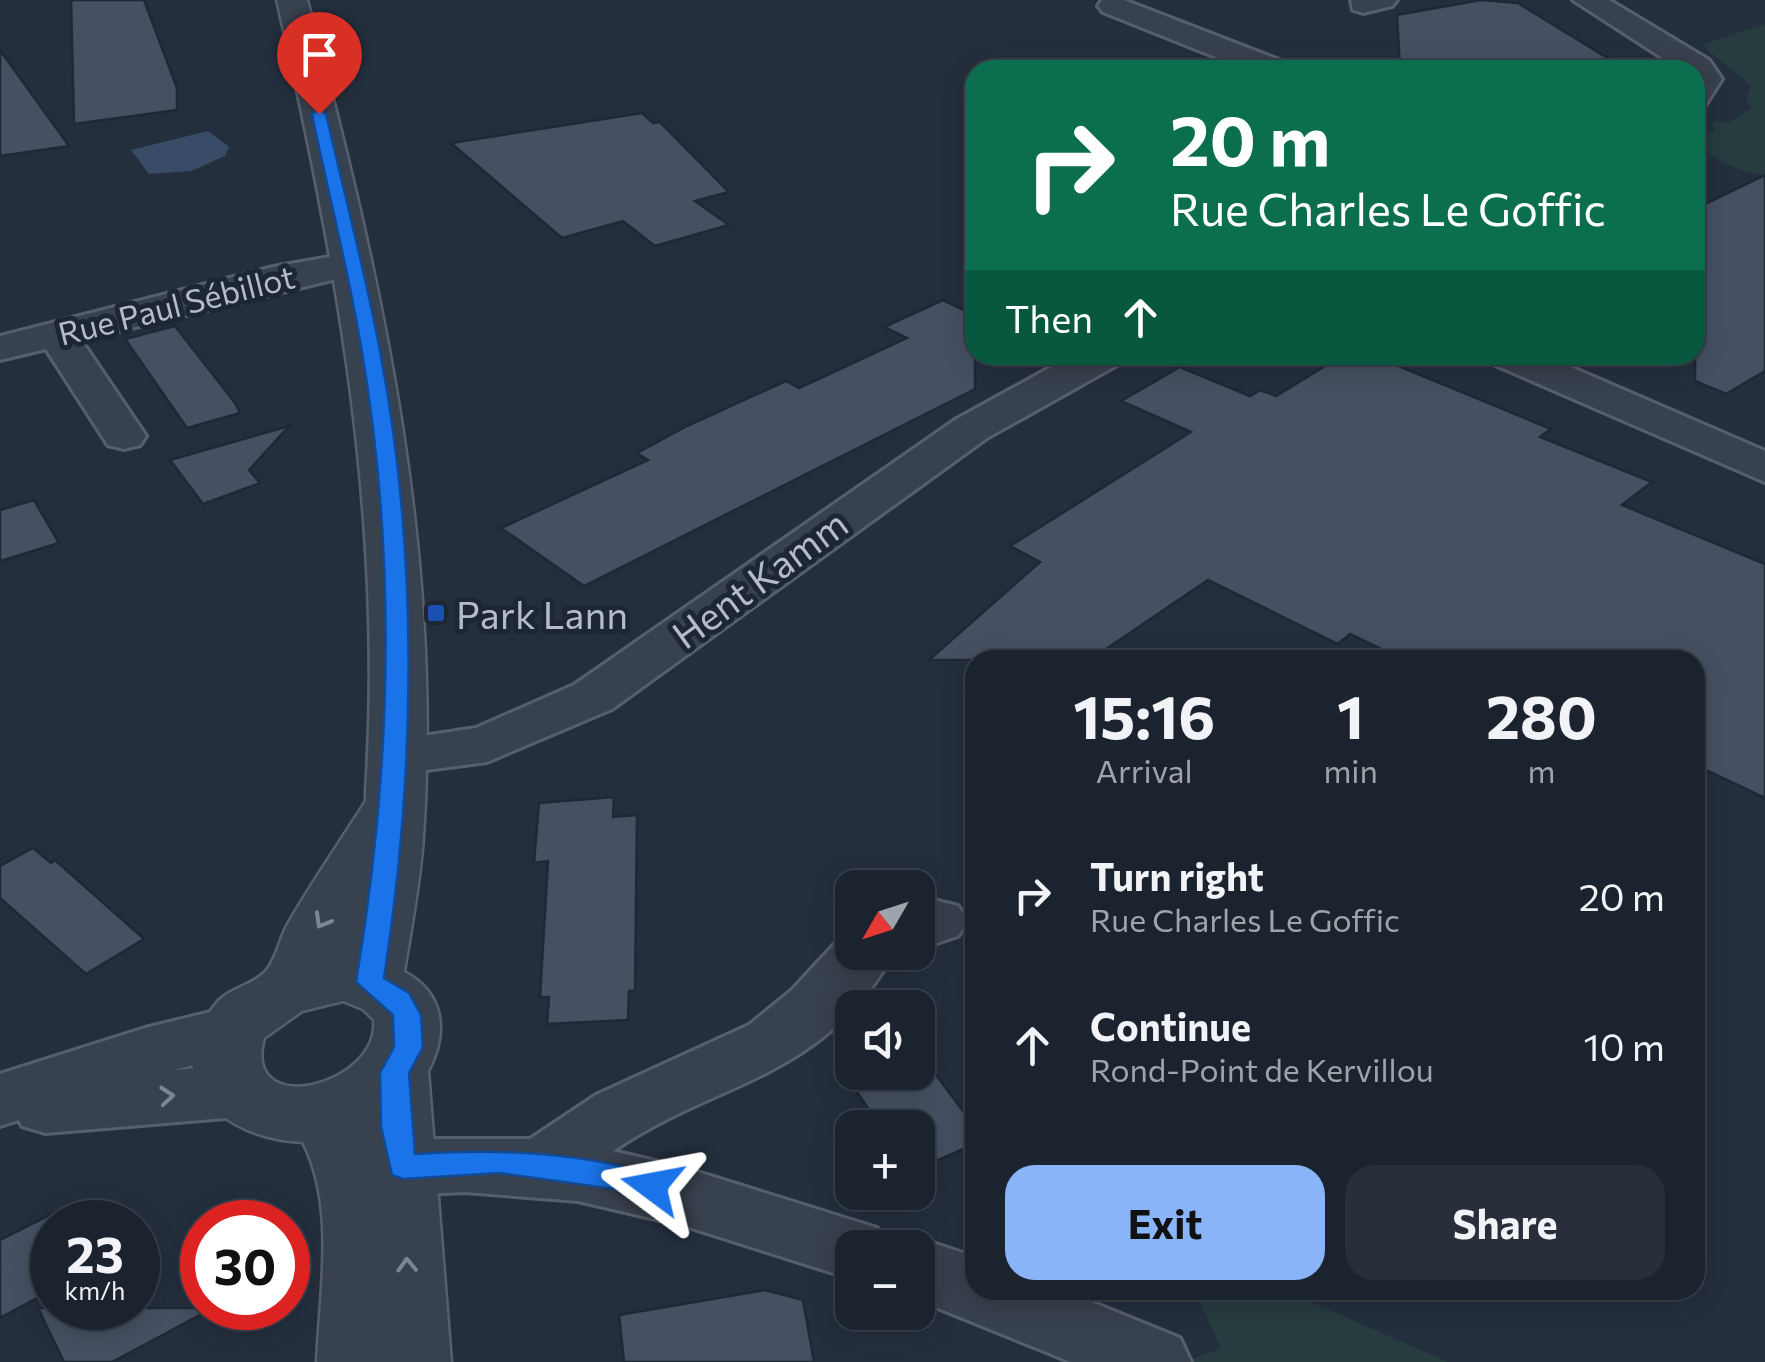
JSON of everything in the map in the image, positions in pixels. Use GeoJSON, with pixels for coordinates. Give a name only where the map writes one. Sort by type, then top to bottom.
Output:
{"type":"FeatureCollection","features":[{"type":"Feature","properties":{"kind":"street"},"geometry":{"type":"LineString","coordinates":[[292,0],[352,264],[383,429],[398,638],[388,878],[370,982]]}},
{"type":"Feature","properties":{"kind":"street"},"geometry":{"type":"LineString","coordinates":[[1588,0],[1687,60]]}},
{"type":"Feature","properties":{"kind":"street"},"geometry":{"type":"LineString","coordinates":[[1113,6],[1249,60]]}},
{"type":"Feature","properties":{"kind":"street"},"geometry":{"type":"LineString","coordinates":[[1191,60],[1222,50]]}},
{"type":"Feature","properties":{"kind":"street","name":"Rue Paul Sébillot"},"geometry":{"type":"LineString","coordinates":[[0,348],[284,276],[352,264]]}},
{"type":"Feature","properties":{"kind":"street"},"geometry":{"type":"LineString","coordinates":[[56,334],[124,436]]}},
{"type":"Feature","properties":{"kind":"street","name":"Hent Kamm"},"geometry":{"type":"LineString","coordinates":[[393,782],[593,697],[972,429],[1086,365]]}},
{"type":"Feature","properties":{"kind":"street"},"geometry":{"type":"LineString","coordinates":[[1531,365],[1765,468]]}},
{"type":"Feature","properties":{"kind":"street"},"geometry":{"type":"LineString","coordinates":[[292,986],[393,782]]}},
{"type":"Feature","properties":{"kind":"street"},"geometry":{"type":"LineString","coordinates":[[547,1165],[565,1147],[605,1121],[782,1036],[846,970]]}},
{"type":"Feature","properties":{"kind":"street"},"geometry":{"type":"LineString","coordinates":[[346,977],[370,982],[400,1000],[407,1015],[408,1047],[394,1073],[360,1099],[323,1113],[274,1112],[249,1103],[236,1060],[269,996],[292,986],[346,977]]}},
{"type":"Feature","properties":{"kind":"street"},"geometry":{"type":"LineString","coordinates":[[0,1100],[144,1053],[236,1060]]}},
{"type":"Feature","properties":{"kind":"street"},"geometry":{"type":"LineString","coordinates":[[0,1112],[236,1060]]}},
{"type":"Feature","properties":{"kind":"street"},"geometry":{"type":"LineString","coordinates":[[394,1073],[396,1126],[403,1167],[410,1362]]}},
{"type":"Feature","properties":{"kind":"street"},"geometry":{"type":"LineString","coordinates":[[323,1113],[344,1153],[359,1208],[357,1362]]}},
{"type":"Feature","properties":{"kind":"street"},"geometry":{"type":"LineString","coordinates":[[403,1167],[499,1161],[547,1165],[621,1178],[835,1243]]}},
{"type":"Feature","properties":{"kind":"street"},"geometry":{"type":"LineString","coordinates":[[935,1275],[965,1285]]}},
{"type":"Feature","properties":{"kind":"street"},"geometry":{"type":"LineString","coordinates":[[1004,1300],[1153,1362]]}},
{"type":"Feature","properties":{"kind":"green space"},"geometry":{"type":"Polygon","coordinates":[[[1765,24],[1765,176],[1737,168],[1705,148],[1705,135],[1715,131],[1712,122],[1730,122],[1752,108],[1746,99],[1751,86],[1702,45],[1765,24]]]}},
{"type":"Feature","properties":{"kind":"green space"},"geometry":{"type":"Polygon","coordinates":[[[1199,1300],[1307,1300],[1448,1362],[1186,1362],[1221,1348],[1199,1300]]]}},
{"type":"Feature","properties":{"kind":"water"},"geometry":{"type":"Polygon","coordinates":[[[208,131],[229,147],[225,156],[191,171],[149,174],[131,150],[208,131]]]}},
{"type":"Feature","properties":{"kind":"building"},"geometry":{"type":"Polygon","coordinates":[[[71,0],[144,0],[177,88],[177,110],[74,124],[71,0]]]}},
{"type":"Feature","properties":{"kind":"building"},"geometry":{"type":"Polygon","coordinates":[[[1481,0],[1518,3],[1611,60],[1399,60],[1397,15],[1481,0]]]}},
{"type":"Feature","properties":{"kind":"building"},"geometry":{"type":"Polygon","coordinates":[[[0,50],[69,146],[0,156],[0,50]]]}},
{"type":"Feature","properties":{"kind":"building"},"geometry":{"type":"Polygon","coordinates":[[[642,113],[653,123],[660,122],[729,192],[695,201],[729,225],[655,246],[623,221],[562,238],[451,143],[642,113]]]}},
{"type":"Feature","properties":{"kind":"building"},"geometry":{"type":"Polygon","coordinates":[[[1765,175],[1765,371],[1726,394],[1695,381],[1695,365],[1705,365],[1705,204],[1765,175]]]}},
{"type":"Feature","properties":{"kind":"building"},"geometry":{"type":"Polygon","coordinates":[[[943,300],[965,311],[965,365],[975,365],[975,389],[584,586],[501,528],[648,460],[637,453],[687,426],[786,381],[799,388],[907,338],[884,327],[943,300]]]}},
{"type":"Feature","properties":{"kind":"building"},"geometry":{"type":"Polygon","coordinates":[[[175,326],[240,413],[187,428],[125,339],[175,326]]]}},
{"type":"Feature","properties":{"kind":"building"},"geometry":{"type":"Polygon","coordinates":[[[1327,365],[1396,365],[1551,429],[1540,437],[1652,482],[1622,505],[1765,564],[1765,798],[1705,770],[1705,650],[1383,650],[1350,634],[1338,644],[1208,580],[1105,650],[965,650],[965,660],[929,660],[1040,562],[1010,546],[1191,432],[1121,401],[1180,367],[1250,396],[1260,390],[1276,396],[1327,365]]]}},
{"type":"Feature","properties":{"kind":"building"},"geometry":{"type":"Polygon","coordinates":[[[289,426],[249,470],[260,483],[203,504],[170,460],[289,426]]]}},
{"type":"Feature","properties":{"kind":"building"},"geometry":{"type":"Polygon","coordinates":[[[34,500],[59,543],[0,561],[0,510],[34,500]]]}},
{"type":"Feature","properties":{"kind":"building"},"geometry":{"type":"Polygon","coordinates":[[[614,797],[613,817],[637,815],[635,991],[629,991],[628,1020],[547,1024],[549,997],[540,997],[548,861],[534,863],[539,803],[614,797]]]}},
{"type":"Feature","properties":{"kind":"building"},"geometry":{"type":"Polygon","coordinates":[[[33,848],[51,863],[55,860],[144,939],[86,974],[0,898],[0,866],[33,848]]]}},
{"type":"Feature","properties":{"kind":"building"},"geometry":{"type":"Polygon","coordinates":[[[935,1074],[965,1114],[965,1148],[935,1162],[935,1110],[869,1110],[856,1090],[935,1090],[935,1074]]]}},
{"type":"Feature","properties":{"kind":"building"},"geometry":{"type":"Polygon","coordinates":[[[30,1225],[30,1302],[0,1318],[0,1240],[30,1225]]]}},
{"type":"Feature","properties":{"kind":"building"},"geometry":{"type":"Polygon","coordinates":[[[765,1290],[803,1300],[814,1362],[624,1362],[619,1315],[765,1290]]]}},
{"type":"Feature","properties":{"kind":"building"},"geometry":{"type":"Polygon","coordinates":[[[160,1308],[180,1308],[180,1326],[112,1362],[64,1362],[49,1330],[160,1330],[160,1308]]]}},
{"type":"Feature","properties":{"kind":"place","name":"Park Lann"},"geometry":{"type":"Point","coordinates":[436,613]}},
{"type":"Feature","properties":{"kind":"route"},"geometry":{"type":"LineString","coordinates":[[319,114],[372,353],[390,515],[398,638],[398,721],[390,860],[370,982],[400,1000],[410,1031],[408,1047],[394,1073],[396,1126],[403,1167],[499,1161],[547,1165],[652,1186]]}}]}
